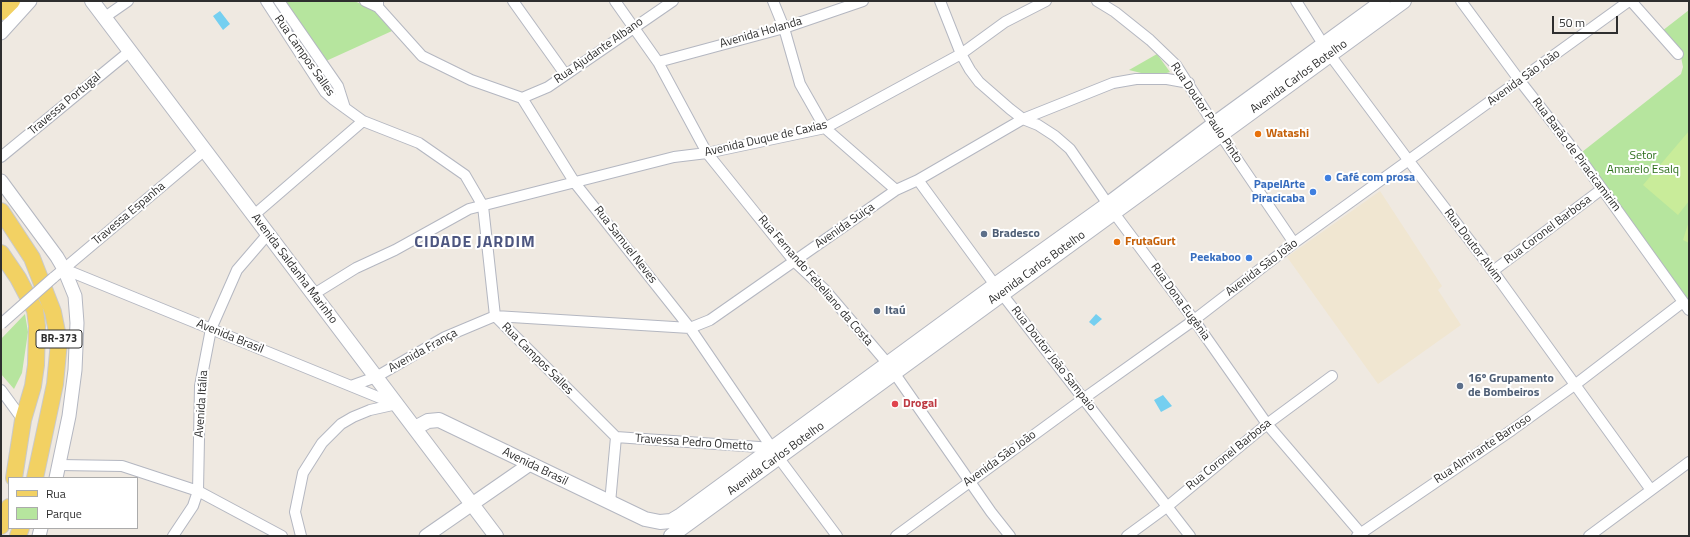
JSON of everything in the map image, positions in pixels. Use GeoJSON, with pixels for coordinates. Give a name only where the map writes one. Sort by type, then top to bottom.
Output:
{"type":"FeatureCollection","features":[{"type":"Feature","properties":{"kind":"main road"},"geometry":{"type":"LineString","coordinates":[[1,12],[12,1]]}},
{"type":"Feature","properties":{"kind":"main road","name":"Avenida Saldanha Marinho"},"geometry":{"type":"LineString","coordinates":[[92,1],[496,536]]}},
{"type":"Feature","properties":{"kind":"main road","name":"Avenida Carlos Botelho"},"geometry":{"type":"LineString","coordinates":[[1327,49],[1383,1]]}},
{"type":"Feature","properties":{"kind":"main road","name":"Avenida Carlos Botelho"},"geometry":{"type":"LineString","coordinates":[[682,515],[775,452],[891,369],[1327,49],[1404,1]]}},
{"type":"Feature","properties":{"kind":"main road","name":"BR-373"},"geometry":{"type":"LineString","coordinates":[[1,211],[32,258],[53,312],[59,342],[55,384],[35,477]]}},
{"type":"Feature","properties":{"kind":"main road","name":"BR-373"},"geometry":{"type":"LineString","coordinates":[[1,253],[18,278],[35,310],[36,365],[33,386],[23,420],[14,477]]}},
{"type":"Feature","properties":{"kind":"main road","name":"Avenida Brasil"},"geometry":{"type":"LineString","coordinates":[[415,428],[428,421],[439,420],[610,503],[645,519],[656,522]]}},
{"type":"Feature","properties":{"kind":"main road","name":"Avenida Carlos Botelho"},"geometry":{"type":"LineString","coordinates":[[671,536],[775,452]]}},
{"type":"Feature","properties":{"kind":"main road"},"geometry":{"type":"LineString","coordinates":[[1,526],[8,508]]}},
{"type":"Feature","properties":{"kind":"main road"},"geometry":{"type":"LineString","coordinates":[[656,522],[666,522],[682,515]]}},
{"type":"Feature","properties":{"kind":"main road"},"geometry":{"type":"LineString","coordinates":[[671,536],[676,523],[682,515]]}},
{"type":"Feature","properties":{"kind":"main road"},"geometry":{"type":"LineString","coordinates":[[656,522],[661,529],[662,536]]}},
{"type":"Feature","properties":{"kind":"street"},"geometry":{"type":"LineString","coordinates":[[1,33],[30,1]]}},
{"type":"Feature","properties":{"kind":"street"},"geometry":{"type":"LineString","coordinates":[[104,17],[128,1]]}},
{"type":"Feature","properties":{"kind":"street","name":"Rua Campos Salles"},"geometry":{"type":"LineString","coordinates":[[279,1],[338,86],[345,108]]}},
{"type":"Feature","properties":{"kind":"street"},"geometry":{"type":"LineString","coordinates":[[365,1],[378,4],[422,56],[472,80],[522,98]]}},
{"type":"Feature","properties":{"kind":"street"},"geometry":{"type":"LineString","coordinates":[[513,1],[566,74]]}},
{"type":"Feature","properties":{"kind":"street","name":"Rua Fernando Febeliano da Costa"},"geometry":{"type":"LineString","coordinates":[[615,1],[658,62],[707,153],[794,261],[825,290],[891,369],[991,512],[1010,536]]}},
{"type":"Feature","properties":{"kind":"street","name":"Rua Ajudante Albano"},"geometry":{"type":"LineString","coordinates":[[522,98],[548,87],[673,1]]}},
{"type":"Feature","properties":{"kind":"street"},"geometry":{"type":"LineString","coordinates":[[773,1],[784,28],[800,84],[825,128],[896,190]]}},
{"type":"Feature","properties":{"kind":"street","name":"Avenida Holanda"},"geometry":{"type":"LineString","coordinates":[[658,62],[784,28],[863,1]]}},
{"type":"Feature","properties":{"kind":"street","name":"Rua Dona Eugênia"},"geometry":{"type":"LineString","coordinates":[[940,1],[961,54],[979,82],[1023,119],[1038,125],[1064,142],[1070,149],[1111,208],[1194,320],[1267,424],[1360,535]]}},
{"type":"Feature","properties":{"kind":"street","name":"Avenida Duque de Caxias"},"geometry":{"type":"LineString","coordinates":[[314,294],[356,268],[395,250],[469,209],[666,158],[707,153],[825,128],[961,54],[1005,22],[1046,1]]}},
{"type":"Feature","properties":{"kind":"street","name":"Rua Doutor Paulo Pinto"},"geometry":{"type":"LineString","coordinates":[[1097,1],[1115,12],[1150,40],[1176,65],[1294,243]]}},
{"type":"Feature","properties":{"kind":"street","name":"Rua Doutor Alvim"},"geometry":{"type":"LineString","coordinates":[[1296,1],[1327,49],[1409,161],[1493,271],[1652,490]]}},
{"type":"Feature","properties":{"kind":"street","name":"Rua Barão de Piracicamirim"},"geometry":{"type":"LineString","coordinates":[[1461,1],[1520,81],[1577,154],[1689,310]]}},
{"type":"Feature","properties":{"kind":"street"},"geometry":{"type":"LineString","coordinates":[[1630,1],[1678,54]]}},
{"type":"Feature","properties":{"kind":"street","name":"Avenida São João"},"geometry":{"type":"LineString","coordinates":[[896,536],[1194,320],[1294,243],[1630,1]]}},
{"type":"Feature","properties":{"kind":"street","name":"Rua Campos Salles"},"geometry":{"type":"LineString","coordinates":[[269,2],[325,92],[363,121],[419,144],[443,158],[465,175],[483,206],[495,316],[616,437]]}},
{"type":"Feature","properties":{"kind":"street","name":"Travessa Portugal"},"geometry":{"type":"LineString","coordinates":[[1,157],[130,51]]}},
{"type":"Feature","properties":{"kind":"street","name":"Avenida Suiça"},"geometry":{"type":"LineString","coordinates":[[495,316],[690,328],[710,320],[896,190],[918,180],[1023,119],[1113,83],[1136,78],[1167,79],[1188,83]]}},
{"type":"Feature","properties":{"kind":"street","name":"Rua Samuel Neves"},"geometry":{"type":"LineString","coordinates":[[522,98],[575,182],[690,328],[775,452],[837,536]]}},
{"type":"Feature","properties":{"kind":"street"},"geometry":{"type":"LineString","coordinates":[[254,216],[363,121]]}},
{"type":"Feature","properties":{"kind":"street","name":"Travessa Espanha"},"geometry":{"type":"LineString","coordinates":[[1,324],[205,150]]}},
{"type":"Feature","properties":{"kind":"street","name":"Rua Doutor João Sampaio"},"geometry":{"type":"LineString","coordinates":[[918,180],[1083,399],[1190,536]]}},
{"type":"Feature","properties":{"kind":"street"},"geometry":{"type":"LineString","coordinates":[[1,181],[64,269],[75,296],[77,323],[76,370],[70,416],[56,477]]}},
{"type":"Feature","properties":{"kind":"street","name":"Rua Coronel Barbosa"},"geometry":{"type":"LineString","coordinates":[[1493,271],[1602,189]]}},
{"type":"Feature","properties":{"kind":"street","name":"Avenida Itália"},"geometry":{"type":"LineString","coordinates":[[173,536],[193,506],[198,491],[200,386],[211,329],[237,270],[268,234]]}},
{"type":"Feature","properties":{"kind":"street","name":"Avenida Brasil"},"geometry":{"type":"LineString","coordinates":[[64,269],[396,404]]}},
{"type":"Feature","properties":{"kind":"street","name":"Rua Almirante Barroso"},"geometry":{"type":"LineString","coordinates":[[1360,535],[1576,384],[1683,302]]}},
{"type":"Feature","properties":{"kind":"street","name":"Avenida França"},"geometry":{"type":"LineString","coordinates":[[351,386],[376,377],[445,337],[495,316]]}},
{"type":"Feature","properties":{"kind":"street","name":"Rua Coronel Barbosa"},"geometry":{"type":"LineString","coordinates":[[1127,536],[1168,506],[1267,424],[1332,376]]}},
{"type":"Feature","properties":{"kind":"street"},"geometry":{"type":"LineString","coordinates":[[1,390],[23,420]]}},
{"type":"Feature","properties":{"kind":"street"},"geometry":{"type":"LineString","coordinates":[[301,536],[294,512],[303,473],[322,443],[341,424],[353,417],[370,410],[396,404]]}},
{"type":"Feature","properties":{"kind":"street"},"geometry":{"type":"LineString","coordinates":[[610,503],[616,437]]}},
{"type":"Feature","properties":{"kind":"street","name":"Travessa Pedro Ometto"},"geometry":{"type":"LineString","coordinates":[[616,437],[775,452]]}},
{"type":"Feature","properties":{"kind":"street"},"geometry":{"type":"LineString","coordinates":[[1589,536],[1689,462]]}},
{"type":"Feature","properties":{"kind":"street"},"geometry":{"type":"LineString","coordinates":[[434,534],[472,504],[530,464]]}},
{"type":"Feature","properties":{"kind":"street"},"geometry":{"type":"LineString","coordinates":[[60,465],[122,466],[198,491],[282,536]]}},
{"type":"Feature","properties":{"kind":"shaded area"},"geometry":{"type":"Polygon","coordinates":[[[1380,191],[1442,286],[1438,290],[1461,325],[1378,384],[1287,257],[1380,191]]]}},
{"type":"Feature","properties":{"kind":"green space"},"geometry":{"type":"Polygon","coordinates":[[[284,1],[354,1],[374,9],[392,31],[326,61],[284,1]]]}},
{"type":"Feature","properties":{"kind":"green space","name":"Setor Amarelo Esalq"},"geometry":{"type":"Polygon","coordinates":[[[1689,10],[1689,301],[1601,183],[1582,152],[1681,74],[1683,67],[1681,57],[1662,31],[1689,10]]]}},
{"type":"Feature","properties":{"kind":"green space"},"geometry":{"type":"Polygon","coordinates":[[[1157,54],[1170,72],[1160,75],[1149,75],[1129,70],[1157,54]]]}},
{"type":"Feature","properties":{"kind":"green space"},"geometry":{"type":"Polygon","coordinates":[[[1689,131],[1689,201],[1678,215],[1643,185],[1689,131]]]}},
{"type":"Feature","properties":{"kind":"green space"},"geometry":{"type":"Polygon","coordinates":[[[1689,221],[1689,243],[1683,240],[1689,221]]]}},
{"type":"Feature","properties":{"kind":"green space"},"geometry":{"type":"Polygon","coordinates":[[[25,314],[28,332],[22,373],[14,389],[1,374],[1,339],[25,314]]]}},
{"type":"Feature","properties":{"kind":"water"},"geometry":{"type":"Polygon","coordinates":[[[220,11],[230,24],[223,30],[213,16],[220,11]]]}},
{"type":"Feature","properties":{"kind":"water"},"geometry":{"type":"Polygon","coordinates":[[[1096,314],[1102,319],[1094,326],[1089,322],[1096,314]]]}},
{"type":"Feature","properties":{"kind":"water"},"geometry":{"type":"Polygon","coordinates":[[[1163,395],[1172,406],[1161,412],[1154,400],[1163,395]]]}},
{"type":"Feature","properties":{"kind":"place","name":"Watashi"},"geometry":{"type":"Point","coordinates":[1258,134]}},
{"type":"Feature","properties":{"kind":"place","name":"Café com prosa"},"geometry":{"type":"Point","coordinates":[1328,178]}},
{"type":"Feature","properties":{"kind":"place","name":"PapelArte Piracicaba"},"geometry":{"type":"Point","coordinates":[1313,192]}},
{"type":"Feature","properties":{"kind":"place","name":"Bradesco"},"geometry":{"type":"Point","coordinates":[984,234]}},
{"type":"Feature","properties":{"kind":"place","name":"FrutaGurt"},"geometry":{"type":"Point","coordinates":[1117,242]}},
{"type":"Feature","properties":{"kind":"place","name":"Peekaboo"},"geometry":{"type":"Point","coordinates":[1249,258]}},
{"type":"Feature","properties":{"kind":"place","name":"Itaú"},"geometry":{"type":"Point","coordinates":[877,311]}},
{"type":"Feature","properties":{"kind":"place","name":"16º Grupamento de Bombeiros"},"geometry":{"type":"Point","coordinates":[1460,386]}},
{"type":"Feature","properties":{"kind":"place","name":"Drogal"},"geometry":{"type":"Point","coordinates":[895,404]}},
{"type":"Feature","properties":{"kind":"district","name":"CIDADE JARDIM"},"geometry":{"type":"Point","coordinates":[475,243]}}]}
